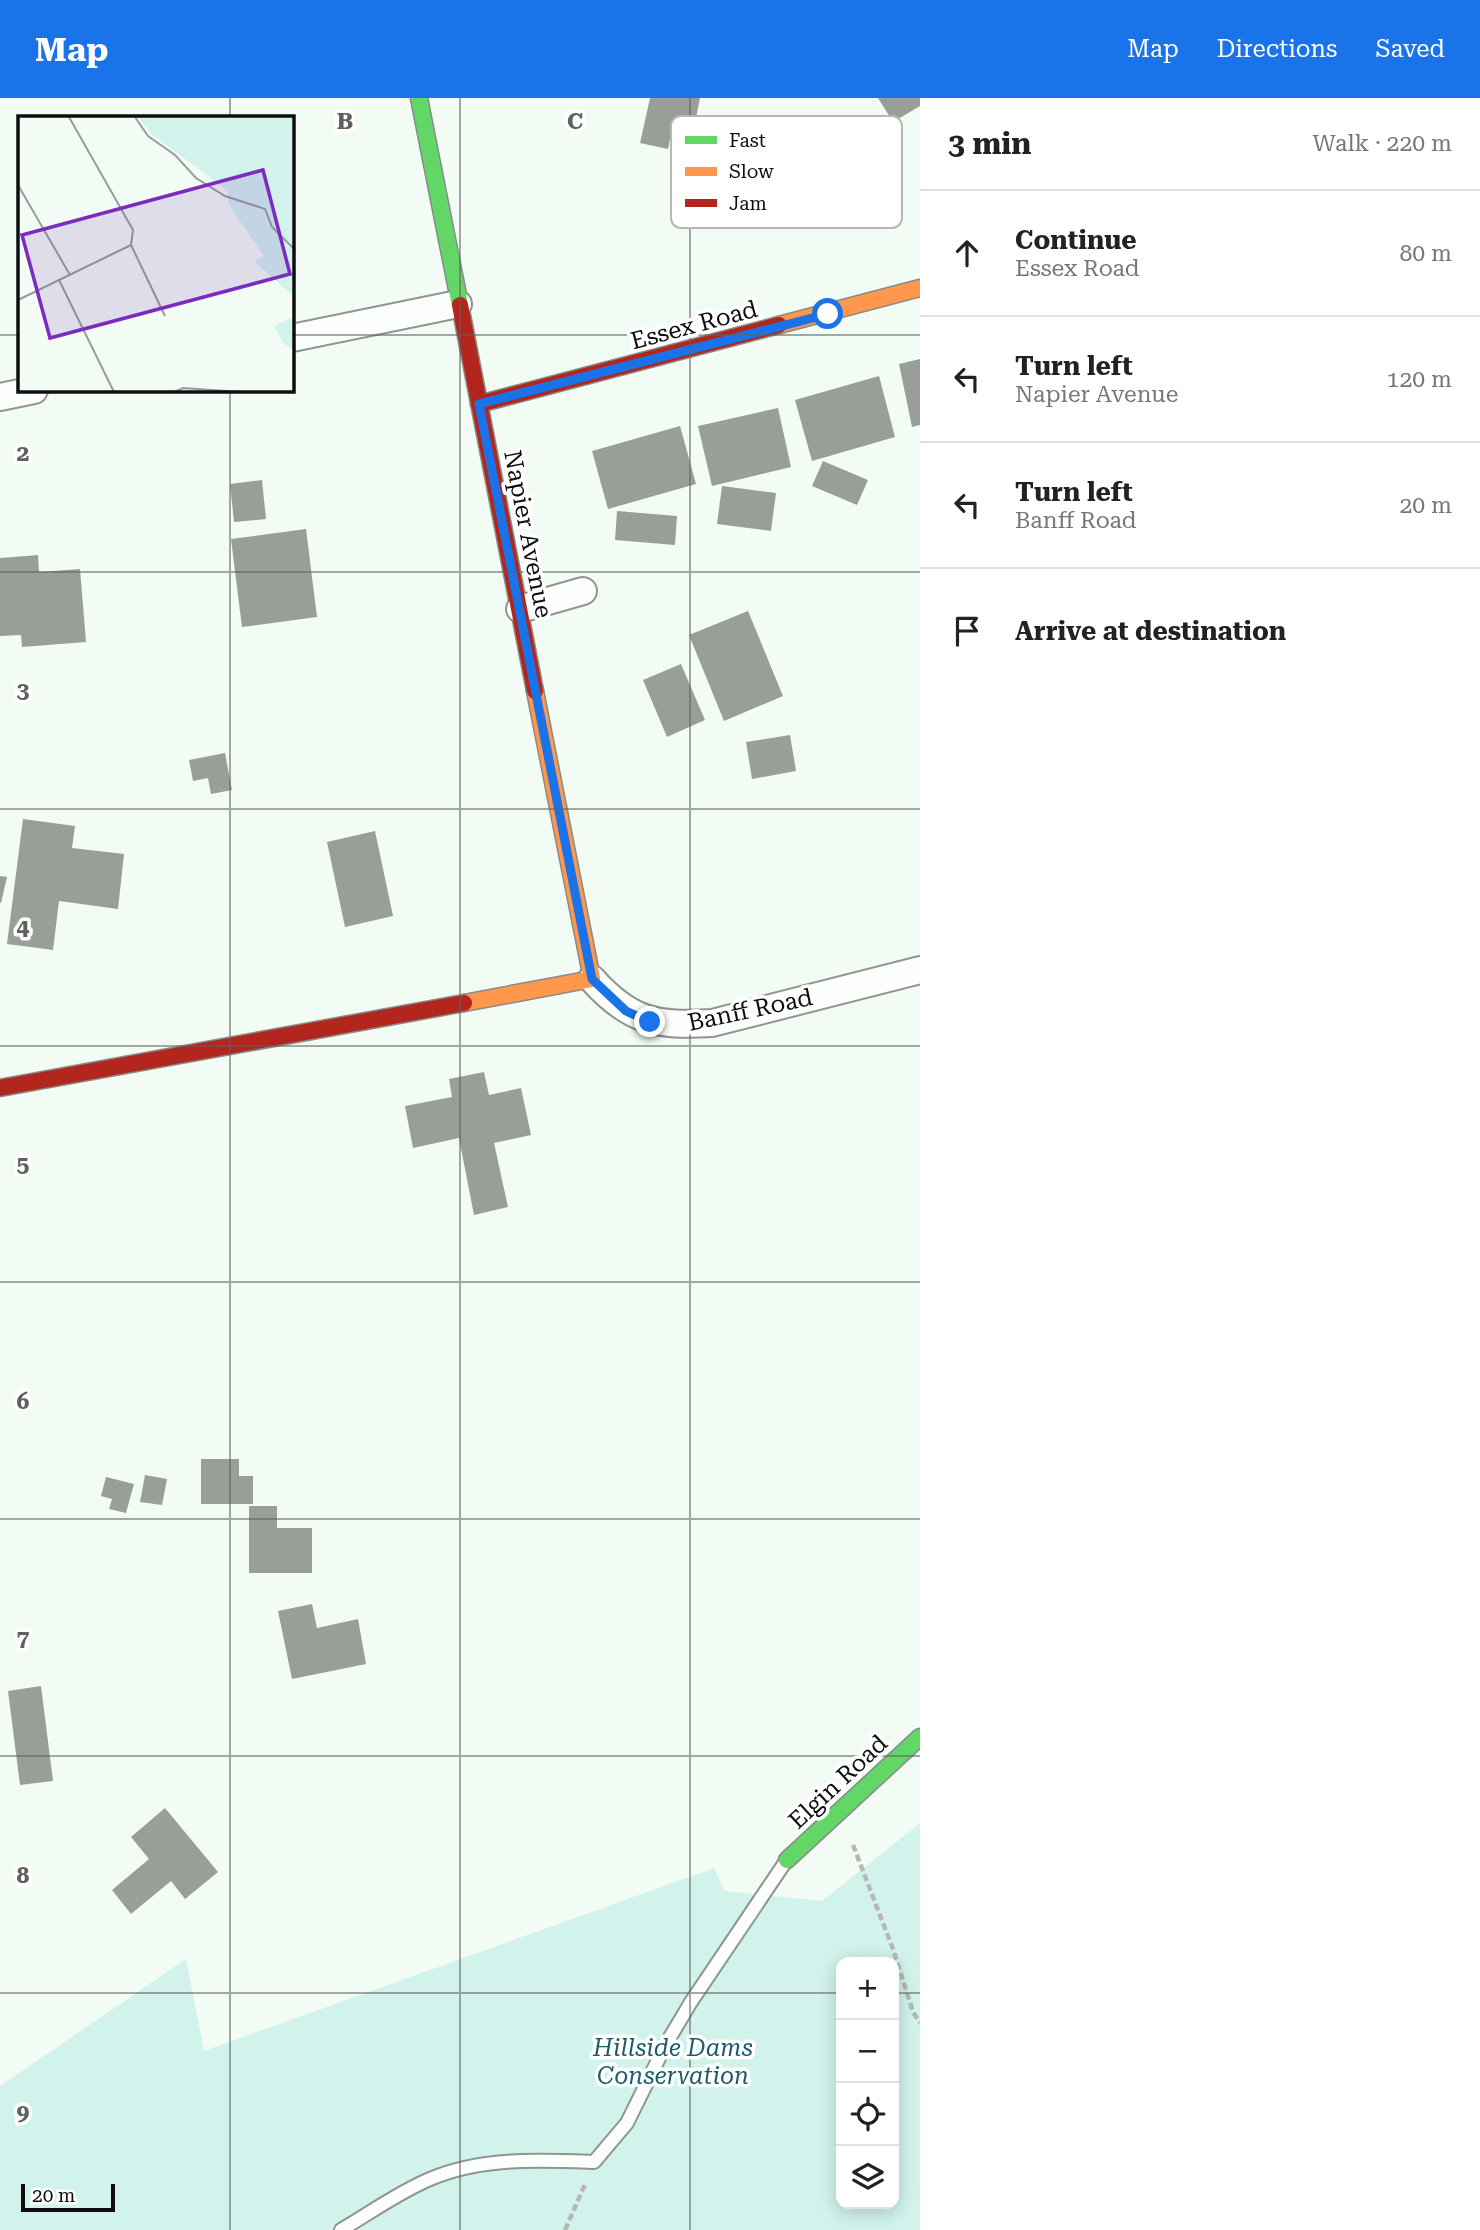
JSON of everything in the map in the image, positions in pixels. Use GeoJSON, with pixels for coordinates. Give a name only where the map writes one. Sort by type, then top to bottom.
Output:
{"type":"FeatureCollection","features":[{"type":"Feature","properties":{"kind":"street","name":"Napier Avenue"},"geometry":{"type":"LineString","coordinates":[[419,98],[592,979]]}},
{"type":"Feature","properties":{"kind":"street","name":"Essex Road"},"geometry":{"type":"LineString","coordinates":[[479,404],[920,288]]}},
{"type":"Feature","properties":{"kind":"street"},"geometry":{"type":"LineString","coordinates":[[294,338],[458,304]]}},
{"type":"Feature","properties":{"kind":"street"},"geometry":{"type":"LineString","coordinates":[[0,397],[24,392]]}},
{"type":"Feature","properties":{"kind":"street"},"geometry":{"type":"LineString","coordinates":[[520,609],[583,591]]}},
{"type":"Feature","properties":{"kind":"street","name":"Banff Road"},"geometry":{"type":"LineString","coordinates":[[592,979],[626,1011],[650,1022],[677,1025],[712,1023],[920,970]]}},
{"type":"Feature","properties":{"kind":"street"},"geometry":{"type":"LineString","coordinates":[[0,1088],[592,979]]}},
{"type":"Feature","properties":{"kind":"street","name":"Elgin Road"},"geometry":{"type":"LineString","coordinates":[[787,1860],[920,1737]]}},
{"type":"Feature","properties":{"kind":"lane"},"geometry":{"type":"LineString","coordinates":[[341,2230],[429,2179],[473,2166],[532,2160],[594,2162],[627,2123],[691,2002],[787,1860]]}},
{"type":"Feature","properties":{"kind":"path"},"geometry":{"type":"LineString","coordinates":[[840,1812],[893,1949],[913,2012],[920,2023]]}},
{"type":"Feature","properties":{"kind":"path"},"geometry":{"type":"LineString","coordinates":[[565,2230],[594,2162]]}},
{"type":"Feature","properties":{"kind":"green space","name":"Hillside Dams Conservation"},"geometry":{"type":"Polygon","coordinates":[[[920,1823],[920,2230],[0,2230],[0,2086],[186,1959],[204,2051],[714,1868],[725,1891],[822,1901],[920,1823]]]}},
{"type":"Feature","properties":{"kind":"building"},"geometry":{"type":"Polygon","coordinates":[[[650,98],[700,98],[696,116],[671,116],[668,149],[640,143],[650,98]]]}},
{"type":"Feature","properties":{"kind":"building"},"geometry":{"type":"Polygon","coordinates":[[[878,98],[920,98],[920,106],[902,117],[889,116],[878,98]]]}},
{"type":"Feature","properties":{"kind":"building"},"geometry":{"type":"Polygon","coordinates":[[[920,359],[920,425],[912,427],[899,364],[920,359]]]}},
{"type":"Feature","properties":{"kind":"building"},"geometry":{"type":"Polygon","coordinates":[[[879,376],[895,437],[812,461],[795,400],[879,376]]]}},
{"type":"Feature","properties":{"kind":"building"},"geometry":{"type":"Polygon","coordinates":[[[778,408],[791,467],[712,486],[698,426],[778,408]]]}},
{"type":"Feature","properties":{"kind":"building"},"geometry":{"type":"Polygon","coordinates":[[[680,426],[696,484],[608,509],[592,451],[680,426]]]}},
{"type":"Feature","properties":{"kind":"building"},"geometry":{"type":"Polygon","coordinates":[[[823,461],[868,480],[857,505],[812,486],[823,461]]]}},
{"type":"Feature","properties":{"kind":"building"},"geometry":{"type":"Polygon","coordinates":[[[262,480],[266,519],[234,522],[230,484],[262,480]]]}},
{"type":"Feature","properties":{"kind":"building"},"geometry":{"type":"Polygon","coordinates":[[[722,486],[776,493],[771,531],[717,524],[722,486]]]}},
{"type":"Feature","properties":{"kind":"building"},"geometry":{"type":"Polygon","coordinates":[[[617,511],[677,516],[675,545],[615,540],[617,511]]]}},
{"type":"Feature","properties":{"kind":"building"},"geometry":{"type":"Polygon","coordinates":[[[306,529],[317,617],[242,627],[231,539],[306,529]]]}},
{"type":"Feature","properties":{"kind":"building"},"geometry":{"type":"Polygon","coordinates":[[[38,555],[39,572],[80,569],[86,642],[22,647],[21,635],[0,636],[0,558],[38,555]]]}},
{"type":"Feature","properties":{"kind":"building"},"geometry":{"type":"Polygon","coordinates":[[[748,611],[783,696],[724,721],[689,635],[748,611]]]}},
{"type":"Feature","properties":{"kind":"building"},"geometry":{"type":"Polygon","coordinates":[[[681,664],[705,720],[667,737],[643,680],[681,664]]]}},
{"type":"Feature","properties":{"kind":"building"},"geometry":{"type":"Polygon","coordinates":[[[790,735],[796,771],[752,779],[746,742],[790,735]]]}},
{"type":"Feature","properties":{"kind":"building"},"geometry":{"type":"Polygon","coordinates":[[[225,753],[232,790],[211,794],[208,778],[193,781],[189,760],[225,753]]]}},
{"type":"Feature","properties":{"kind":"building"},"geometry":{"type":"Polygon","coordinates":[[[23,819],[75,826],[72,848],[124,854],[118,909],[59,901],[53,950],[7,944],[23,819]]]}},
{"type":"Feature","properties":{"kind":"building"},"geometry":{"type":"Polygon","coordinates":[[[375,831],[393,916],[345,927],[327,842],[375,831]]]}},
{"type":"Feature","properties":{"kind":"building"},"geometry":{"type":"Polygon","coordinates":[[[0,876],[7,877],[1,903],[0,903],[0,876]]]}},
{"type":"Feature","properties":{"kind":"building"},"geometry":{"type":"Polygon","coordinates":[[[484,1072],[489,1095],[521,1088],[531,1135],[494,1143],[508,1207],[474,1215],[459,1138],[413,1148],[405,1106],[452,1097],[449,1079],[484,1072]]]}},
{"type":"Feature","properties":{"kind":"building"},"geometry":{"type":"Polygon","coordinates":[[[201,1459],[239,1459],[239,1476],[253,1476],[253,1504],[201,1504],[201,1459]]]}},
{"type":"Feature","properties":{"kind":"building"},"geometry":{"type":"Polygon","coordinates":[[[145,1475],[167,1479],[162,1505],[140,1502],[145,1475]]]}},
{"type":"Feature","properties":{"kind":"building"},"geometry":{"type":"Polygon","coordinates":[[[106,1477],[134,1484],[126,1513],[109,1509],[112,1499],[101,1496],[106,1477]]]}},
{"type":"Feature","properties":{"kind":"building"},"geometry":{"type":"Polygon","coordinates":[[[249,1506],[277,1506],[277,1528],[312,1528],[312,1573],[249,1573],[249,1506]]]}},
{"type":"Feature","properties":{"kind":"building"},"geometry":{"type":"Polygon","coordinates":[[[312,1604],[317,1628],[358,1619],[366,1664],[292,1679],[278,1611],[312,1604]]]}},
{"type":"Feature","properties":{"kind":"building"},"geometry":{"type":"Polygon","coordinates":[[[41,1686],[53,1781],[20,1785],[8,1691],[41,1686]]]}},
{"type":"Feature","properties":{"kind":"building"},"geometry":{"type":"Polygon","coordinates":[[[165,1808],[218,1872],[185,1899],[171,1881],[131,1914],[112,1890],[149,1859],[131,1837],[165,1808]]]}},
{"type":"Feature","properties":{"kind":"traffic: fast"},"geometry":{"type":"LineString","coordinates":[[419,98],[460,305]]}},
{"type":"Feature","properties":{"kind":"traffic: fast"},"geometry":{"type":"LineString","coordinates":[[787,1860],[920,1737]]}},
{"type":"Feature","properties":{"kind":"traffic: slow"},"geometry":{"type":"LineString","coordinates":[[779,325],[920,288]]}},
{"type":"Feature","properties":{"kind":"traffic: slow"},"geometry":{"type":"LineString","coordinates":[[464,1003],[592,979],[535,691]]}},
{"type":"Feature","properties":{"kind":"traffic: jam"},"geometry":{"type":"LineString","coordinates":[[460,305],[535,691]]}},
{"type":"Feature","properties":{"kind":"traffic: jam"},"geometry":{"type":"LineString","coordinates":[[479,404],[779,325]]}},
{"type":"Feature","properties":{"kind":"traffic: jam"},"geometry":{"type":"LineString","coordinates":[[0,1088],[464,1003]]}},
{"type":"Feature","properties":{"kind":"route"},"geometry":{"type":"LineString","coordinates":[[650,1022],[626,1011],[608,997],[592,979],[479,404],[828,314]]}}]}
